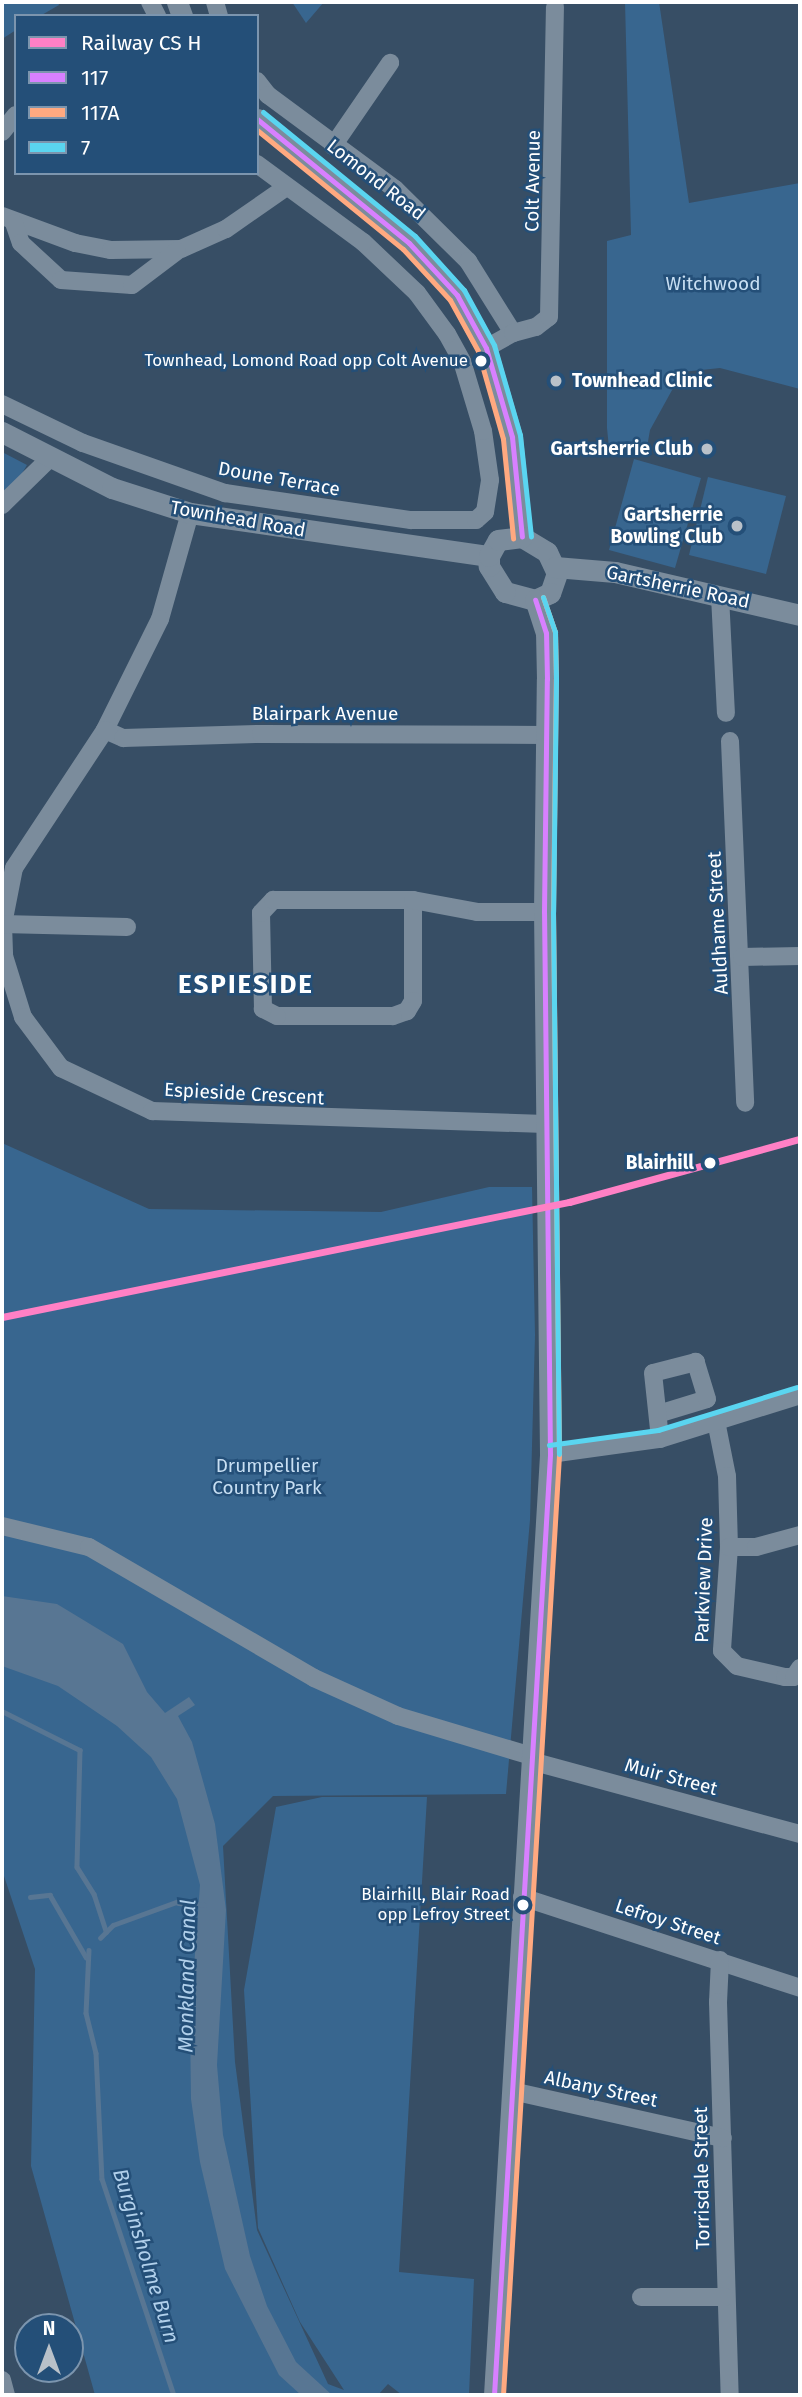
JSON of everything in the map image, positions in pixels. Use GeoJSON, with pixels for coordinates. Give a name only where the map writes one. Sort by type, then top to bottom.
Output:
{"type":"FeatureCollection","features":[{"type":"Feature","properties":{"kind":"street","name":"Colt Avenue"},"geometry":{"type":"LineString","coordinates":[[513,333],[536,327],[549,317],[555,6]]}},
{"type":"Feature","properties":{"kind":"street"},"geometry":{"type":"LineString","coordinates":[[333,146],[390,63]]}},
{"type":"Feature","properties":{"kind":"street","name":"Lomond Road"},"geometry":{"type":"LineString","coordinates":[[259,84],[268,95],[394,190],[444,234],[487,286],[513,333]]}},
{"type":"Feature","properties":{"kind":"street"},"geometry":{"type":"LineString","coordinates":[[2,132],[14,117]]}},
{"type":"Feature","properties":{"kind":"street","name":"Lomond Road"},"geometry":{"type":"LineString","coordinates":[[259,121],[382,219],[457,295],[486,348],[512,438],[522,537]]}},
{"type":"Feature","properties":{"kind":"street"},"geometry":{"type":"LineString","coordinates":[[259,166],[285,188],[363,242]]}},
{"type":"Feature","properties":{"kind":"street"},"geometry":{"type":"LineString","coordinates":[[8,219],[21,243],[61,280],[132,285],[181,249],[226,229],[285,188]]}},
{"type":"Feature","properties":{"kind":"street"},"geometry":{"type":"LineString","coordinates":[[8,219],[111,250],[181,249]]}},
{"type":"Feature","properties":{"kind":"street","name":"Lomond Road"},"geometry":{"type":"LineString","coordinates":[[363,242],[382,219]]}},
{"type":"Feature","properties":{"kind":"street","name":"Doune Terrace"},"geometry":{"type":"LineString","coordinates":[[2,404],[83,443],[225,493],[411,520],[476,520],[489,508],[490,481],[483,431],[462,361],[418,293],[363,242]]}},
{"type":"Feature","properties":{"kind":"street"},"geometry":{"type":"LineString","coordinates":[[486,348],[513,333]]}},
{"type":"Feature","properties":{"kind":"street","name":"Townhead Road"},"geometry":{"type":"LineString","coordinates":[[2,432],[48,459],[140,499],[190,513],[489,556]]}},
{"type":"Feature","properties":{"kind":"street"},"geometry":{"type":"LineString","coordinates":[[73,468],[83,443]]}},
{"type":"Feature","properties":{"kind":"street"},"geometry":{"type":"LineString","coordinates":[[2,505],[48,459]]}},
{"type":"Feature","properties":{"kind":"street","name":"Espieside Crescent"},"geometry":{"type":"LineString","coordinates":[[190,513],[160,619],[105,730],[14,868],[2,924],[4,956],[23,1017],[61,1068],[152,1111],[546,1124]]}},
{"type":"Feature","properties":{"kind":"street"},"geometry":{"type":"LineString","coordinates":[[522,537],[547,552],[555,567],[554,588],[535,600],[505,592],[493,577],[489,556],[498,540],[522,537]]}},
{"type":"Feature","properties":{"kind":"street","name":"Gartsherrie Road"},"geometry":{"type":"LineString","coordinates":[[555,567],[615,572],[800,615]]}},
{"type":"Feature","properties":{"kind":"street"},"geometry":{"type":"LineString","coordinates":[[720,596],[726,713]]}},
{"type":"Feature","properties":{"kind":"street"},"geometry":{"type":"LineString","coordinates":[[494,2395],[550,1454],[545,1181],[546,633],[535,600]]}},
{"type":"Feature","properties":{"kind":"street","name":"Blairpark Avenue"},"geometry":{"type":"LineString","coordinates":[[105,730],[123,738],[261,734],[547,735]]}},
{"type":"Feature","properties":{"kind":"street","name":"Auldhame Street"},"geometry":{"type":"LineString","coordinates":[[730,741],[742,957],[745,1103]]}},
{"type":"Feature","properties":{"kind":"street"},"geometry":{"type":"LineString","coordinates":[[413,900],[412,1002],[407,1011],[393,1016],[276,1016],[263,1009],[261,913],[268,903],[413,900],[477,912],[544,912]]}},
{"type":"Feature","properties":{"kind":"street"},"geometry":{"type":"LineString","coordinates":[[2,924],[127,927]]}},
{"type":"Feature","properties":{"kind":"street"},"geometry":{"type":"LineString","coordinates":[[742,957],[800,956]]}},
{"type":"Feature","properties":{"kind":"street"},"geometry":{"type":"LineString","coordinates":[[550,1454],[660,1439],[800,1395]]}},
{"type":"Feature","properties":{"kind":"street"},"geometry":{"type":"LineString","coordinates":[[658,1414],[660,1439]]}},
{"type":"Feature","properties":{"kind":"street","name":"Parkview Drive"},"geometry":{"type":"LineString","coordinates":[[716,1421],[727,1476],[729,1547],[722,1651],[737,1666],[785,1677],[794,1677],[800,1668]]}},
{"type":"Feature","properties":{"kind":"street","name":"Muir Street"},"geometry":{"type":"LineString","coordinates":[[2,1526],[89,1547],[314,1678],[398,1716],[531,1758],[800,1834]]}},
{"type":"Feature","properties":{"kind":"street"},"geometry":{"type":"LineString","coordinates":[[729,1547],[756,1547],[800,1535]]}},
{"type":"Feature","properties":{"kind":"street","name":"Lefroy Street"},"geometry":{"type":"LineString","coordinates":[[523,1897],[800,1988]]}},
{"type":"Feature","properties":{"kind":"street","name":"Torrisdale Street"},"geometry":{"type":"LineString","coordinates":[[720,1960],[725,2297],[730,2395]]}},
{"type":"Feature","properties":{"kind":"street","name":"Albany Street"},"geometry":{"type":"LineString","coordinates":[[512,2091],[723,2138]]}},
{"type":"Feature","properties":{"kind":"street"},"geometry":{"type":"LineString","coordinates":[[640,2297],[725,2297]]}},
{"type":"Feature","properties":{"kind":"street"},"geometry":{"type":"LineString","coordinates":[[2,2380],[6,2395]]}},
{"type":"Feature","properties":{"kind":"green space"},"geometry":{"type":"Polygon","coordinates":[[[2,2],[58,2],[59,5],[43,14],[14,14],[14,31],[2,39],[2,2]]]}},
{"type":"Feature","properties":{"kind":"green space"},"geometry":{"type":"Polygon","coordinates":[[[292,2],[324,2],[306,23],[292,2]]]}},
{"type":"Feature","properties":{"kind":"green space","name":"Witchwood"},"geometry":{"type":"Polygon","coordinates":[[[625,2],[659,2],[689,203],[800,183],[800,389],[720,368],[682,372],[650,430],[646,453],[609,448],[607,428],[607,241],[631,235],[625,2]]]}},
{"type":"Feature","properties":{"kind":"green space"},"geometry":{"type":"Polygon","coordinates":[[[2,452],[27,465],[2,507],[2,452]]]}},
{"type":"Feature","properties":{"kind":"green space"},"geometry":{"type":"Polygon","coordinates":[[[634,459],[701,478],[675,568],[609,550],[634,459]]]}},
{"type":"Feature","properties":{"kind":"green space","name":"Gartsherrie Bowling Club"},"geometry":{"type":"Polygon","coordinates":[[[708,477],[786,496],[766,574],[689,555],[708,477]]]}},
{"type":"Feature","properties":{"kind":"green space","name":"Drumpellier Country Park"},"geometry":{"type":"Polygon","coordinates":[[[2,1143],[149,1209],[381,1212],[489,1187],[532,1187],[535,1335],[530,1520],[506,1794],[273,1796],[223,1846],[235,2062],[257,2230],[328,2384],[344,2390],[300,2322],[258,2228],[244,1990],[276,1807],[322,1797],[427,1797],[399,2272],[474,2279],[469,2395],[402,2395],[388,2384],[378,2395],[95,2395],[84,2356],[84,2313],[72,2313],[31,2166],[35,1969],[2,1870],[2,1143]]]}},
{"type":"Feature","properties":{"kind":"shaded area"},"geometry":{"type":"Polygon","coordinates":[[[2,1596],[57,1604],[123,1644],[147,1692],[165,1713],[189,1697],[195,1705],[178,1716],[192,1742],[215,1824],[226,1910],[217,2065],[223,2135],[250,2256],[267,2306],[296,2362],[332,2395],[301,2395],[279,2375],[225,2269],[200,2162],[191,2099],[190,2022],[200,1885],[177,1799],[151,1757],[117,1726],[58,1686],[2,1666],[2,1596]]]}},
{"type":"Feature","properties":{"kind":"waterway"},"geometry":{"type":"LineString","coordinates":[[2,1711],[80,1750],[77,1867],[94,1894],[106,1932]]}},
{"type":"Feature","properties":{"kind":"waterway"},"geometry":{"type":"LineString","coordinates":[[30,1897],[50,1895],[86,1957]]}},
{"type":"Feature","properties":{"kind":"waterway","name":"Burginsholme Burn"},"geometry":{"type":"LineString","coordinates":[[100,1938],[113,1925],[179,1901]]}},
{"type":"Feature","properties":{"kind":"waterway","name":"Monkland Canal"},"geometry":{"type":"LineString","coordinates":[[178,1903],[204,1905]]}},
{"type":"Feature","properties":{"kind":"waterway","name":"Burginsholme Burn"},"geometry":{"type":"LineString","coordinates":[[89,1950],[86,2013],[96,2053],[102,2179],[174,2395]]}},
{"type":"Feature","properties":{"kind":"transit line","name":"7"},"geometry":{"type":"LineString","coordinates":[[263,112],[415,236],[464,290],[494,345],[520,435],[531,536]]}},
{"type":"Feature","properties":{"kind":"transit line","name":"117"},"geometry":{"type":"LineString","coordinates":[[259,121],[409,243],[457,295],[486,348],[512,437],[522,537]]}},
{"type":"Feature","properties":{"kind":"transit line","name":"117A"},"geometry":{"type":"LineString","coordinates":[[259,132],[403,249],[450,300],[478,351],[503,439],[513,538]]}},
{"type":"Feature","properties":{"kind":"transit line","name":"117A"},"geometry":{"type":"LineString","coordinates":[[503,2395],[559,1454],[553,912],[556,679],[555,632],[543,597]]}},
{"type":"Feature","properties":{"kind":"transit line","name":"7"},"geometry":{"type":"LineString","coordinates":[[543,597],[555,632],[556,679],[553,912],[559,1454]]}},
{"type":"Feature","properties":{"kind":"transit line","name":"117"},"geometry":{"type":"LineString","coordinates":[[494,2395],[550,1454],[544,912],[547,679],[546,633],[535,600]]}},
{"type":"Feature","properties":{"kind":"transit line"},"geometry":{"type":"LineString","coordinates":[[2,1317],[569,1202],[800,1139]]}},
{"type":"Feature","properties":{"kind":"transit line","name":"7"},"geometry":{"type":"LineString","coordinates":[[549,1445],[658,1430],[797,1387]]}},
{"type":"Feature","properties":{"kind":"place","name":"Townhead, Lomond Road opp Colt Avenue"},"geometry":{"type":"Point","coordinates":[481,361]}},
{"type":"Feature","properties":{"kind":"place","name":"Townhead Clinic"},"geometry":{"type":"Point","coordinates":[556,381]}},
{"type":"Feature","properties":{"kind":"place","name":"Gartsherrie Club"},"geometry":{"type":"Point","coordinates":[707,449]}},
{"type":"Feature","properties":{"kind":"place","name":"Gartsherrie Bowling Club"},"geometry":{"type":"Point","coordinates":[737,526]}},
{"type":"Feature","properties":{"kind":"place","name":"Blairhill"},"geometry":{"type":"Point","coordinates":[710,1163]}},
{"type":"Feature","properties":{"kind":"place","name":"Blairhill, Blair Road opp Lefroy Street"},"geometry":{"type":"Point","coordinates":[523,1905]}},
{"type":"Feature","properties":{"kind":"district","name":"ESPIESIDE"},"geometry":{"type":"Point","coordinates":[246,985]}}]}
